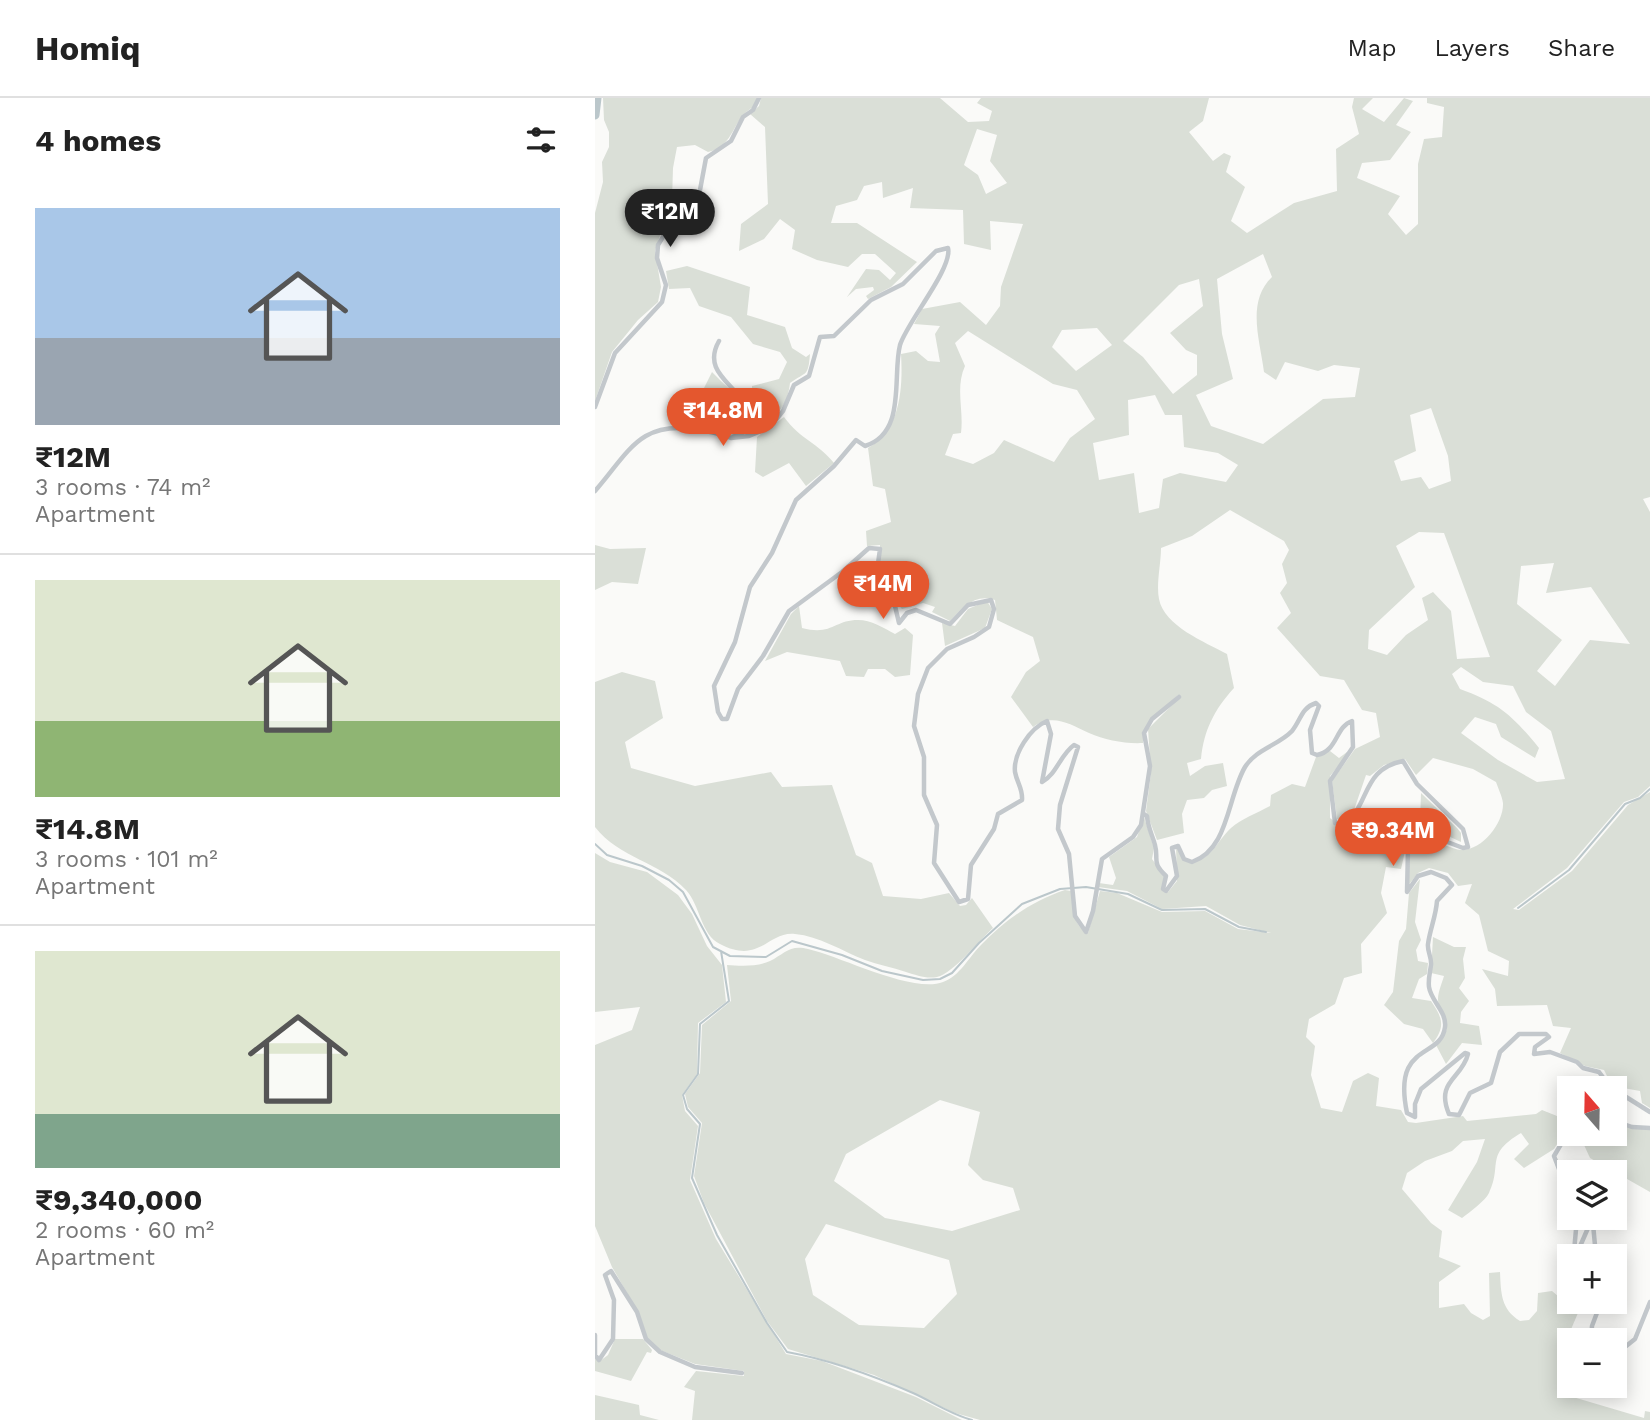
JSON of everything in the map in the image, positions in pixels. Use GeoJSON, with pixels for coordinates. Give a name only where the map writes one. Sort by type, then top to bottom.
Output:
{"type":"FeatureCollection","features":[{"type":"Feature","properties":{"kind":"street"},"geometry":{"type":"LineString","coordinates":[[595,407],[615,353],[662,302],[666,285],[657,251],[663,236],[674,219],[693,205],[701,190],[706,158],[731,141],[743,117],[753,110],[759,98]]}},
{"type":"Feature","properties":{"kind":"street"},"geometry":{"type":"LineString","coordinates":[[595,491],[632,444],[652,431],[680,425],[720,432],[731,438],[749,436],[771,427],[783,411],[794,385],[809,376],[820,337],[834,336],[871,300],[903,284],[936,251],[948,248],[949,254],[939,276],[901,344],[895,405],[886,428],[871,444],[865,446],[856,440],[834,466],[804,491],[791,508],[772,552],[750,587],[735,642],[714,686],[718,712],[722,719],[727,719],[738,688],[763,656],[795,605],[842,572],[863,551],[878,547],[876,578],[898,577],[895,606],[896,620],[899,623],[907,613],[916,610],[950,624],[968,605],[986,599],[994,602],[989,627],[974,638],[947,649],[928,668],[918,694],[913,726],[924,757],[924,795],[937,825],[934,863],[954,899],[959,902],[968,899],[971,864],[993,830],[998,814],[1022,800],[1015,768],[1028,736],[1044,722],[1050,723],[1051,734],[1042,782],[1052,775],[1069,749],[1074,745],[1078,747],[1060,805],[1058,829],[1069,853],[1075,916],[1086,932],[1093,911],[1101,859],[1133,837],[1141,825],[1150,766],[1145,733],[1152,719],[1179,697]]}},
{"type":"Feature","properties":{"kind":"street"},"geometry":{"type":"LineString","coordinates":[[719,341],[713,351],[713,366],[717,374],[741,395],[751,416],[751,424],[745,431],[731,438]]}},
{"type":"Feature","properties":{"kind":"street"},"geometry":{"type":"LineString","coordinates":[[1144,814],[1147,816],[1148,828],[1155,845],[1154,861],[1166,876],[1163,887],[1166,891],[1177,876],[1172,848],[1178,846],[1188,862],[1207,855],[1217,842],[1245,768],[1269,745],[1291,732],[1304,710],[1316,703],[1319,706],[1311,730],[1313,753],[1317,755],[1330,750],[1342,727],[1352,721],[1353,747],[1330,781],[1335,823],[1343,825],[1353,818],[1367,783],[1380,772],[1403,761],[1417,784],[1463,829],[1468,847],[1463,848],[1419,831],[1411,839],[1408,849],[1407,892],[1418,876],[1431,872],[1446,878],[1451,886],[1437,901],[1428,949],[1431,963],[1429,989],[1444,1018],[1445,1029],[1439,1040],[1411,1061],[1403,1081],[1408,1113],[1415,1118],[1415,1104],[1421,1089],[1465,1053],[1467,1059],[1450,1078],[1445,1090],[1449,1114],[1459,1115],[1470,1093],[1491,1083],[1503,1047],[1519,1034],[1546,1034],[1549,1037],[1535,1047],[1534,1054],[1550,1052],[1577,1062],[1583,1068],[1599,1072],[1602,1076]]}},
{"type":"Feature","properties":{"kind":"street"},"geometry":{"type":"LineString","coordinates":[[1627,1098],[1650,1112]]}},
{"type":"Feature","properties":{"kind":"street"},"geometry":{"type":"LineString","coordinates":[[1627,1125],[1650,1128]]}},
{"type":"Feature","properties":{"kind":"street"},"geometry":{"type":"LineString","coordinates":[[1557,1164],[1554,1156],[1560,1146]]}},
{"type":"Feature","properties":{"kind":"street"},"geometry":{"type":"LineString","coordinates":[[595,1335],[595,1355],[599,1360],[613,1339],[614,1300],[605,1275],[611,1271],[637,1312],[646,1339],[660,1352],[695,1367],[742,1373]]}},
{"type":"Feature","properties":{"kind":"street"},"geometry":{"type":"LineString","coordinates":[[1627,1345],[1635,1339],[1650,1301]]}},
{"type":"Feature","properties":{"kind":"shaded area"},"geometry":{"type":"Polygon","coordinates":[[[603,98],[757,98],[754,107],[741,118],[729,138],[717,149],[708,152],[695,145],[677,147],[672,200],[690,203],[662,229],[655,251],[661,287],[658,302],[638,320],[612,352],[595,401],[595,213],[603,182],[602,162],[609,147],[603,98]]]}},
{"type":"Feature","properties":{"kind":"shaded area"},"geometry":{"type":"Polygon","coordinates":[[[761,98],[940,98],[968,122],[989,121],[992,111],[977,103],[981,98],[1209,98],[1203,121],[1189,132],[1213,161],[1224,153],[1231,156],[1226,172],[1245,187],[1231,221],[1247,233],[1294,203],[1337,191],[1336,149],[1359,134],[1352,107],[1354,98],[1373,98],[1362,109],[1384,122],[1404,98],[1413,101],[1396,125],[1411,132],[1390,160],[1362,163],[1357,178],[1400,196],[1388,214],[1406,235],[1418,224],[1418,164],[1424,139],[1442,137],[1444,107],[1427,103],[1427,98],[1650,98],[1650,497],[1643,499],[1650,512],[1650,786],[1638,797],[1624,802],[1567,868],[1513,909],[1519,910],[1572,871],[1628,805],[1650,792],[1650,1108],[1642,1103],[1640,1091],[1627,1089],[1627,1076],[1607,1076],[1604,1070],[1585,1066],[1560,1053],[1571,1028],[1553,1026],[1547,1005],[1497,1006],[1495,989],[1482,969],[1508,976],[1509,961],[1488,951],[1479,915],[1465,903],[1472,884],[1458,886],[1448,873],[1429,868],[1418,873],[1407,887],[1411,845],[1421,833],[1462,850],[1470,849],[1491,834],[1500,818],[1503,803],[1496,782],[1473,769],[1433,758],[1416,775],[1405,759],[1384,765],[1370,776],[1366,775],[1354,810],[1343,820],[1337,819],[1332,781],[1355,749],[1380,737],[1376,713],[1362,710],[1344,680],[1320,676],[1277,628],[1291,613],[1280,593],[1287,583],[1282,564],[1289,550],[1284,541],[1230,510],[1192,536],[1161,548],[1158,587],[1162,609],[1187,632],[1227,654],[1234,688],[1211,721],[1201,759],[1187,763],[1190,776],[1205,766],[1223,763],[1227,786],[1212,790],[1204,798],[1187,800],[1182,814],[1184,833],[1157,840],[1146,811],[1151,773],[1148,729],[1181,696],[1178,695],[1150,721],[1143,743],[1108,740],[1061,721],[1047,721],[1033,727],[1011,697],[1026,672],[1040,661],[1033,637],[997,620],[995,600],[975,600],[950,621],[932,612],[935,607],[923,603],[902,609],[897,603],[900,577],[897,574],[879,577],[880,545],[867,546],[866,531],[891,522],[885,489],[873,486],[868,448],[887,431],[898,407],[901,354],[916,351],[928,361],[940,362],[935,334],[940,326],[914,324],[922,309],[960,302],[986,325],[1000,306],[1001,287],[1023,224],[990,221],[991,250],[964,244],[963,210],[910,208],[913,188],[883,198],[882,182],[864,186],[857,200],[836,206],[831,223],[857,223],[917,262],[891,287],[868,299],[866,296],[874,290],[873,287],[856,289],[847,297],[866,269],[879,270],[890,280],[896,273],[875,254],[862,254],[848,267],[817,260],[792,249],[795,230],[780,219],[764,239],[739,251],[741,224],[768,204],[765,127],[750,114],[759,106],[761,98]],[[977,129],[964,165],[978,175],[986,194],[1007,183],[990,161],[997,135],[977,129]],[[1263,254],[1217,279],[1222,334],[1233,379],[1196,395],[1211,426],[1263,444],[1323,399],[1355,397],[1360,368],[1334,365],[1318,371],[1285,362],[1276,380],[1264,372],[1257,310],[1264,287],[1272,277],[1263,254]],[[1199,279],[1179,285],[1123,341],[1143,357],[1173,394],[1197,375],[1197,355],[1186,350],[1170,333],[1203,306],[1199,279]],[[1097,328],[1062,330],[1052,347],[1076,371],[1112,345],[1097,328]],[[968,331],[955,343],[965,366],[960,391],[961,433],[953,434],[945,455],[973,464],[994,453],[1004,440],[1054,462],[1070,438],[1095,419],[1077,390],[1053,384],[968,331]],[[1155,395],[1128,400],[1129,435],[1093,443],[1099,480],[1134,473],[1139,513],[1159,508],[1163,479],[1180,473],[1226,482],[1238,465],[1218,453],[1184,447],[1182,415],[1165,415],[1155,395]],[[1431,408],[1410,415],[1416,451],[1394,461],[1401,481],[1421,477],[1429,489],[1451,481],[1448,456],[1431,408]],[[1419,532],[1396,546],[1415,587],[1369,630],[1368,649],[1387,655],[1406,635],[1428,620],[1422,598],[1433,592],[1451,611],[1457,659],[1490,657],[1444,533],[1419,532]],[[1554,563],[1521,566],[1517,604],[1562,640],[1537,671],[1555,686],[1590,640],[1630,644],[1591,587],[1546,593],[1554,563]],[[1461,667],[1452,674],[1460,689],[1495,705],[1521,727],[1539,748],[1535,758],[1501,737],[1496,724],[1475,717],[1461,733],[1498,760],[1537,782],[1565,779],[1551,731],[1526,712],[1513,686],[1483,682],[1461,667]]]}},
{"type":"Feature","properties":{"kind":"shaded area"},"geometry":{"type":"Polygon","coordinates":[[[687,266],[750,287],[747,315],[785,327],[792,348],[806,357],[810,354],[807,370],[790,383],[781,409],[770,421],[746,435],[752,417],[745,400],[752,396],[752,386],[779,379],[787,362],[780,352],[753,344],[731,317],[699,306],[690,288],[669,289],[666,271],[687,266]]]}},
{"type":"Feature","properties":{"kind":"shaded area"},"geometry":{"type":"Polygon","coordinates":[[[712,372],[740,401],[746,415],[748,424],[734,435],[725,432],[718,406],[704,388],[712,372]]]}},
{"type":"Feature","properties":{"kind":"shaded area"},"geometry":{"type":"Polygon","coordinates":[[[784,417],[834,463],[806,486],[789,463],[763,477],[755,472],[757,437],[784,417]]]}},
{"type":"Feature","properties":{"kind":"shaded area"},"geometry":{"type":"Polygon","coordinates":[[[595,545],[610,549],[646,548],[638,584],[612,582],[595,590],[595,545]]]}},
{"type":"Feature","properties":{"kind":"shaded area"},"geometry":{"type":"Polygon","coordinates":[[[987,601],[992,609],[985,628],[945,646],[942,623],[955,626],[968,609],[987,601]]]}},
{"type":"Feature","properties":{"kind":"shaded area"},"geometry":{"type":"Polygon","coordinates":[[[799,606],[802,628],[820,630],[843,622],[863,620],[895,634],[905,628],[913,635],[910,675],[895,677],[885,669],[868,669],[864,677],[846,676],[840,661],[787,652],[765,661],[791,614],[799,606]]]}},
{"type":"Feature","properties":{"kind":"shaded area"},"geometry":{"type":"Polygon","coordinates":[[[622,672],[655,681],[663,718],[625,742],[631,768],[695,786],[771,772],[782,787],[832,785],[856,855],[872,863],[883,896],[921,899],[949,893],[960,906],[966,905],[972,898],[993,928],[966,956],[937,977],[925,977],[870,962],[804,935],[786,934],[745,951],[714,940],[686,890],[664,873],[616,846],[595,827],[595,682],[622,672]]]}},
{"type":"Feature","properties":{"kind":"shaded area"},"geometry":{"type":"Polygon","coordinates":[[[1330,751],[1339,758],[1347,752],[1330,776],[1330,818],[1359,842],[1381,818],[1393,821],[1389,839],[1406,847],[1401,869],[1386,867],[1381,893],[1387,913],[1361,944],[1362,973],[1344,978],[1335,1004],[1309,1019],[1306,1037],[1315,1046],[1311,1075],[1321,1108],[1342,1112],[1353,1081],[1368,1073],[1379,1078],[1376,1106],[1401,1110],[1408,1122],[1463,1116],[1467,1121],[1536,1114],[1542,1110],[1557,1116],[1557,1144],[1554,1149],[1524,1168],[1514,1159],[1529,1144],[1521,1133],[1510,1141],[1498,1154],[1489,1193],[1462,1218],[1448,1210],[1477,1162],[1485,1139],[1463,1141],[1452,1151],[1425,1161],[1407,1173],[1402,1189],[1431,1223],[1442,1231],[1439,1257],[1461,1266],[1439,1282],[1439,1308],[1464,1304],[1471,1313],[1483,1320],[1490,1316],[1489,1273],[1500,1272],[1506,1306],[1520,1321],[1529,1320],[1537,1311],[1538,1293],[1552,1291],[1557,1295],[1557,1314],[1578,1314],[1572,1328],[1557,1328],[1557,1398],[1576,1398],[1644,1418],[1645,1411],[1650,1412],[1650,1420],[980,1420],[955,1413],[874,1375],[788,1349],[767,1321],[704,1203],[694,1176],[702,1123],[688,1107],[685,1094],[700,1073],[702,1025],[731,1001],[727,965],[760,964],[787,950],[802,948],[896,979],[914,983],[943,982],[959,971],[981,945],[1009,920],[1041,900],[1065,890],[1071,891],[1076,920],[1088,933],[1100,891],[1117,893],[1162,912],[1205,911],[1238,929],[1271,933],[1240,925],[1206,906],[1162,909],[1127,891],[1098,887],[1099,883],[1113,885],[1116,878],[1109,857],[1137,837],[1144,817],[1154,848],[1152,859],[1165,877],[1163,886],[1168,892],[1177,881],[1176,847],[1184,860],[1200,860],[1211,852],[1235,825],[1270,806],[1271,795],[1292,784],[1305,787],[1316,757],[1330,751]],[[940,1100],[846,1154],[834,1181],[885,1218],[952,1231],[1020,1210],[1013,1188],[983,1180],[968,1165],[980,1112],[940,1100]],[[826,1224],[805,1259],[813,1295],[859,1325],[924,1328],[957,1294],[949,1260],[826,1224]]]}},
{"type":"Feature","properties":{"kind":"shaded area"},"geometry":{"type":"Polygon","coordinates":[[[1421,793],[1457,828],[1461,833],[1461,842],[1420,823],[1421,793]]]}},
{"type":"Feature","properties":{"kind":"shaded area"},"geometry":{"type":"Polygon","coordinates":[[[595,853],[610,862],[647,872],[678,895],[692,914],[707,946],[722,965],[726,1002],[698,1023],[697,1074],[682,1095],[685,1111],[698,1126],[690,1180],[716,1239],[786,1354],[822,1361],[916,1397],[962,1420],[692,1420],[695,1391],[684,1387],[696,1371],[744,1376],[744,1371],[695,1364],[660,1350],[647,1338],[638,1312],[612,1267],[595,1226],[595,1045],[632,1030],[640,1007],[595,1012],[595,853]]]}},
{"type":"Feature","properties":{"kind":"shaded area"},"geometry":{"type":"Polygon","coordinates":[[[1420,879],[1415,922],[1421,940],[1416,950],[1418,961],[1428,963],[1427,974],[1419,979],[1412,998],[1431,1001],[1438,1012],[1441,1026],[1433,1043],[1423,1029],[1404,1024],[1384,1005],[1393,992],[1399,941],[1406,929],[1409,893],[1420,879]]]}},
{"type":"Feature","properties":{"kind":"shaded area"},"geometry":{"type":"Polygon","coordinates":[[[1433,937],[1454,947],[1466,947],[1463,959],[1465,978],[1459,988],[1469,1001],[1461,1012],[1460,1023],[1479,1026],[1482,1045],[1462,1043],[1446,1064],[1436,1045],[1447,1026],[1438,999],[1444,976],[1431,973],[1433,937]]]}},
{"type":"Feature","properties":{"kind":"shaded area"},"geometry":{"type":"Polygon","coordinates":[[[1627,1126],[1650,1130],[1650,1192],[1627,1179],[1627,1160],[1590,1158],[1584,1146],[1627,1146],[1627,1126]]]}},
{"type":"Feature","properties":{"kind":"shaded area"},"geometry":{"type":"Polygon","coordinates":[[[615,1339],[643,1339],[652,1350],[651,1353],[647,1352],[631,1381],[595,1371],[595,1357],[600,1361],[608,1355],[615,1339]]]}},
{"type":"Feature","properties":{"kind":"shaded area"},"geometry":{"type":"Polygon","coordinates":[[[595,1395],[639,1405],[640,1415],[659,1420],[595,1420],[595,1395]]]}},
{"type":"Feature","properties":{"kind":"waterway"},"geometry":{"type":"LineString","coordinates":[[595,115],[597,98]]}},
{"type":"Feature","properties":{"kind":"waterway"},"geometry":{"type":"LineString","coordinates":[[1518,908],[1569,870],[1625,804],[1640,798],[1650,789]]}},
{"type":"Feature","properties":{"kind":"waterway"},"geometry":{"type":"LineString","coordinates":[[595,844],[607,855],[642,866],[669,880],[683,892],[713,947],[730,956],[766,957],[792,941],[842,955],[882,971],[923,980],[940,979],[952,973],[979,943],[1022,904],[1060,889],[1086,887],[1128,894],[1162,910],[1205,909],[1239,927],[1266,932]]}},
{"type":"Feature","properties":{"kind":"waterway"},"geometry":{"type":"LineString","coordinates":[[721,951],[729,1001],[700,1024],[698,1074],[683,1095],[687,1109],[700,1124],[692,1178],[717,1235],[767,1323],[787,1352],[867,1374],[972,1420]]}}]}
